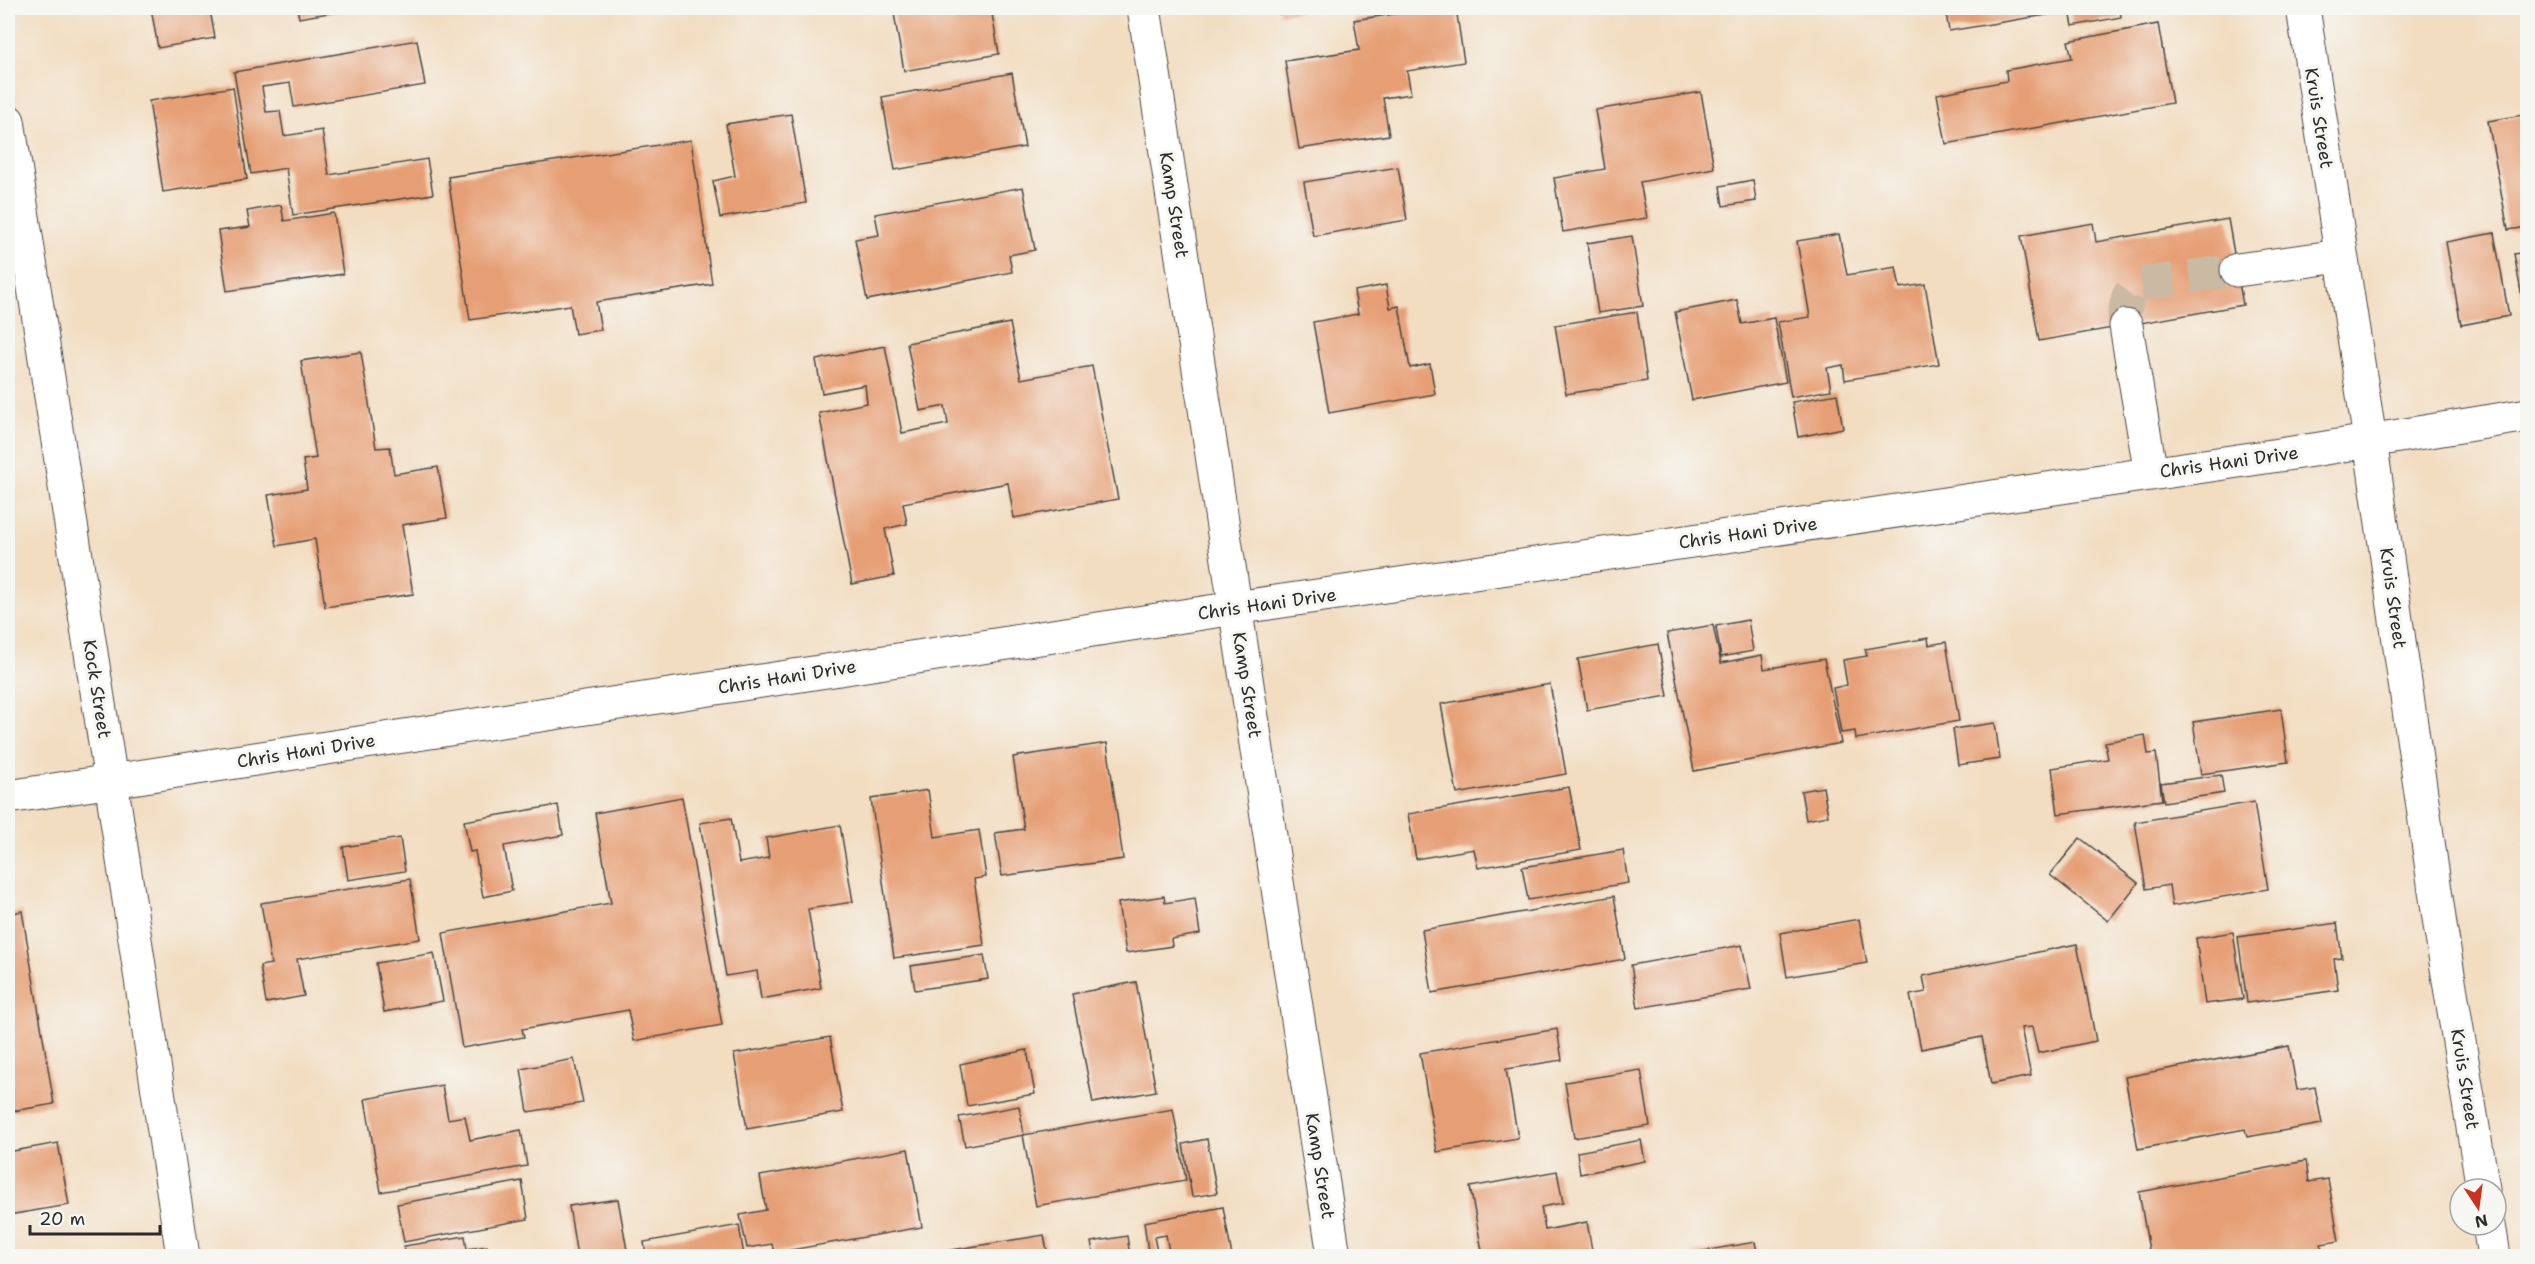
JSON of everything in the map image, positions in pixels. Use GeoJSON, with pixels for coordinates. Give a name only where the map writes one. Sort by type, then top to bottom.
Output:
{"type":"FeatureCollection","features":[{"type":"Feature","properties":{"kind":"street","name":"Kamp Street"},"geometry":{"type":"LineString","coordinates":[[1143,8],[1334,1257]]}},
{"type":"Feature","properties":{"kind":"street","name":"Kruis Street"},"geometry":{"type":"LineString","coordinates":[[2303,8],[2370,440],[2439,913],[2481,1177]]}},
{"type":"Feature","properties":{"kind":"street","name":"Kock Street"},"geometry":{"type":"LineString","coordinates":[[8,121],[183,1257]]}},
{"type":"Feature","properties":{"kind":"street"},"geometry":{"type":"LineString","coordinates":[[2237,270],[2340,256]]}},
{"type":"Feature","properties":{"kind":"street"},"geometry":{"type":"LineString","coordinates":[[2126,326],[2151,474]]}},
{"type":"Feature","properties":{"kind":"street","name":"Chris Hani Drive"},"geometry":{"type":"LineString","coordinates":[[8,797],[1235,608],[2151,474],[2528,415]]}},
{"type":"Feature","properties":{"kind":"street"},"geometry":{"type":"LineString","coordinates":[[2491,1237],[2494,1257]]}},
{"type":"Feature","properties":{"kind":"building"},"geometry":{"type":"Polygon","coordinates":[[[151,8],[218,8],[210,10],[215,38],[158,48],[151,8]]]}},
{"type":"Feature","properties":{"kind":"building"},"geometry":{"type":"Polygon","coordinates":[[[297,8],[346,8],[347,10],[299,18],[297,8]]]}},
{"type":"Feature","properties":{"kind":"building"},"geometry":{"type":"Polygon","coordinates":[[[893,8],[991,8],[999,54],[904,71],[893,8]]]}},
{"type":"Feature","properties":{"kind":"building"},"geometry":{"type":"Polygon","coordinates":[[[1279,8],[1315,8],[1315,9],[1279,14],[1279,8]]]}},
{"type":"Feature","properties":{"kind":"building"},"geometry":{"type":"Polygon","coordinates":[[[1434,8],[1456,8],[1464,62],[1407,71],[1411,94],[1383,98],[1389,135],[1299,149],[1285,61],[1359,50],[1354,20],[1434,8]]]}},
{"type":"Feature","properties":{"kind":"building"},"geometry":{"type":"Polygon","coordinates":[[[1945,8],[2120,8],[2121,17],[2073,26],[2070,11],[1949,31],[1945,8]]]}},
{"type":"Feature","properties":{"kind":"building"},"geometry":{"type":"Polygon","coordinates":[[[2158,24],[2172,103],[1946,144],[1937,94],[2007,81],[2006,70],[2072,58],[2068,41],[2158,24]]]}},
{"type":"Feature","properties":{"kind":"building"},"geometry":{"type":"Polygon","coordinates":[[[417,40],[425,85],[294,107],[290,83],[262,87],[266,112],[280,111],[284,136],[322,130],[329,175],[427,159],[433,194],[293,215],[286,168],[251,174],[234,72],[417,40]]]}},
{"type":"Feature","properties":{"kind":"building"},"geometry":{"type":"Polygon","coordinates":[[[1012,73],[1025,147],[895,170],[882,97],[1012,73]]]}},
{"type":"Feature","properties":{"kind":"building"},"geometry":{"type":"Polygon","coordinates":[[[233,87],[247,179],[163,192],[149,101],[233,87]]]}},
{"type":"Feature","properties":{"kind":"building"},"geometry":{"type":"Polygon","coordinates":[[[1701,92],[1714,168],[1640,182],[1647,218],[1563,232],[1554,178],[1605,169],[1595,110],[1701,92]]]}},
{"type":"Feature","properties":{"kind":"building"},"geometry":{"type":"Polygon","coordinates":[[[791,114],[806,203],[720,218],[713,181],[735,176],[726,124],[791,114]]]}},
{"type":"Feature","properties":{"kind":"building"},"geometry":{"type":"Polygon","coordinates":[[[2528,114],[2528,227],[2508,230],[2488,121],[2528,114]]]}},
{"type":"Feature","properties":{"kind":"building"},"geometry":{"type":"Polygon","coordinates":[[[691,140],[712,284],[596,302],[601,330],[575,334],[570,305],[470,320],[448,177],[691,140]]]}},
{"type":"Feature","properties":{"kind":"building"},"geometry":{"type":"Polygon","coordinates":[[[1398,167],[1407,220],[1313,236],[1304,182],[1398,167]]]}},
{"type":"Feature","properties":{"kind":"building"},"geometry":{"type":"Polygon","coordinates":[[[1753,180],[1756,201],[1723,206],[1720,186],[1753,180]]]}},
{"type":"Feature","properties":{"kind":"building"},"geometry":{"type":"Polygon","coordinates":[[[1023,187],[1035,250],[1009,255],[1012,272],[867,300],[855,239],[879,235],[875,214],[1023,187]]]}},
{"type":"Feature","properties":{"kind":"building"},"geometry":{"type":"Polygon","coordinates":[[[281,205],[284,221],[334,213],[343,274],[227,291],[218,231],[250,227],[247,211],[281,205]]]}},
{"type":"Feature","properties":{"kind":"building"},"geometry":{"type":"Polygon","coordinates":[[[2228,219],[2243,305],[2039,341],[2021,236],[2093,223],[2096,242],[2228,219]]]}},
{"type":"Feature","properties":{"kind":"building"},"geometry":{"type":"Polygon","coordinates":[[[2494,233],[2509,316],[2461,325],[2446,242],[2494,233]]]}},
{"type":"Feature","properties":{"kind":"building"},"geometry":{"type":"Polygon","coordinates":[[[1839,234],[1847,275],[1896,267],[1900,288],[1925,284],[1939,364],[1845,380],[1843,365],[1827,368],[1831,390],[1791,397],[1778,322],[1810,317],[1797,241],[1839,234]]]}},
{"type":"Feature","properties":{"kind":"building"},"geometry":{"type":"Polygon","coordinates":[[[1632,236],[1643,306],[1598,313],[1587,243],[1632,236]]]}},
{"type":"Feature","properties":{"kind":"building"},"geometry":{"type":"Polygon","coordinates":[[[2528,252],[2528,302],[2523,303],[2514,254],[2528,252]]]}},
{"type":"Feature","properties":{"kind":"building"},"geometry":{"type":"Polygon","coordinates":[[[1386,285],[1390,308],[1399,306],[1410,368],[1430,364],[1435,394],[1329,413],[1313,322],[1358,314],[1354,291],[1386,285]]]}},
{"type":"Feature","properties":{"kind":"building"},"geometry":{"type":"Polygon","coordinates":[[[1737,300],[1742,324],[1774,318],[1786,382],[1692,400],[1675,312],[1737,300]]]}},
{"type":"Feature","properties":{"kind":"building"},"geometry":{"type":"Polygon","coordinates":[[[1637,312],[1647,381],[1566,394],[1555,325],[1637,312]]]}},
{"type":"Feature","properties":{"kind":"building"},"geometry":{"type":"Polygon","coordinates":[[[1010,323],[1021,379],[1092,366],[1118,499],[1014,518],[1008,483],[903,503],[907,524],[885,529],[894,576],[852,584],[819,413],[867,403],[865,385],[822,393],[816,360],[885,346],[902,433],[948,424],[945,406],[920,411],[907,343],[1010,323]]]}},
{"type":"Feature","properties":{"kind":"building"},"geometry":{"type":"Polygon","coordinates":[[[361,352],[376,448],[390,447],[394,474],[438,467],[447,518],[402,525],[413,594],[325,607],[315,539],[277,546],[268,495],[307,489],[303,460],[316,458],[301,361],[361,352]]]}},
{"type":"Feature","properties":{"kind":"building"},"geometry":{"type":"Polygon","coordinates":[[[1837,394],[1843,428],[1798,437],[1792,402],[1837,394]]]}},
{"type":"Feature","properties":{"kind":"building"},"geometry":{"type":"Polygon","coordinates":[[[1748,620],[1753,651],[1721,657],[1716,626],[1748,620]]]}},
{"type":"Feature","properties":{"kind":"building"},"geometry":{"type":"Polygon","coordinates":[[[1713,625],[1721,663],[1762,655],[1764,669],[1824,659],[1841,743],[1694,771],[1667,633],[1713,625]]]}},
{"type":"Feature","properties":{"kind":"building"},"geometry":{"type":"Polygon","coordinates":[[[1928,638],[1929,645],[1946,642],[1959,721],[1856,739],[1855,731],[1841,733],[1833,688],[1847,685],[1843,660],[1867,656],[1865,649],[1928,638]]]}},
{"type":"Feature","properties":{"kind":"building"},"geometry":{"type":"Polygon","coordinates":[[[1658,644],[1668,696],[1587,710],[1578,659],[1658,644]]]}},
{"type":"Feature","properties":{"kind":"building"},"geometry":{"type":"Polygon","coordinates":[[[1550,684],[1566,774],[1457,794],[1441,704],[1550,684]]]}},
{"type":"Feature","properties":{"kind":"building"},"geometry":{"type":"Polygon","coordinates":[[[2281,709],[2288,762],[2201,774],[2193,722],[2281,709]]]}},
{"type":"Feature","properties":{"kind":"building"},"geometry":{"type":"Polygon","coordinates":[[[1995,723],[2000,759],[1958,765],[1953,729],[1995,723]]]}},
{"type":"Feature","properties":{"kind":"building"},"geometry":{"type":"Polygon","coordinates":[[[2145,735],[2148,754],[2156,753],[2162,800],[2058,814],[2052,768],[2108,759],[2105,742],[2145,735]]]}},
{"type":"Feature","properties":{"kind":"building"},"geometry":{"type":"Polygon","coordinates":[[[1107,743],[1123,859],[1002,876],[995,833],[1024,829],[1013,757],[1107,743]]]}},
{"type":"Feature","properties":{"kind":"building"},"geometry":{"type":"Polygon","coordinates":[[[2221,775],[2224,793],[2164,802],[2161,783],[2221,775]]]}},
{"type":"Feature","properties":{"kind":"building"},"geometry":{"type":"Polygon","coordinates":[[[1569,787],[1581,850],[1478,868],[1474,849],[1416,859],[1408,814],[1569,787]]]}},
{"type":"Feature","properties":{"kind":"building"},"geometry":{"type":"Polygon","coordinates":[[[1823,787],[1828,816],[1806,820],[1801,791],[1823,787]]]}},
{"type":"Feature","properties":{"kind":"building"},"geometry":{"type":"Polygon","coordinates":[[[928,790],[935,837],[979,830],[986,877],[974,879],[984,945],[894,958],[871,799],[928,790]]]}},
{"type":"Feature","properties":{"kind":"building"},"geometry":{"type":"Polygon","coordinates":[[[682,797],[722,1025],[634,1041],[628,1010],[522,1029],[524,1037],[462,1048],[443,933],[611,903],[595,813],[682,797]]]}},
{"type":"Feature","properties":{"kind":"building"},"geometry":{"type":"Polygon","coordinates":[[[2254,802],[2268,889],[2172,906],[2169,885],[2146,889],[2135,822],[2254,802]]]}},
{"type":"Feature","properties":{"kind":"building"},"geometry":{"type":"Polygon","coordinates":[[[558,805],[563,835],[504,846],[512,891],[483,897],[475,851],[470,852],[464,821],[558,805]]]}},
{"type":"Feature","properties":{"kind":"building"},"geometry":{"type":"Polygon","coordinates":[[[731,818],[739,863],[769,858],[766,838],[840,825],[853,902],[808,909],[821,988],[761,999],[757,971],[726,976],[700,823],[731,818]]]}},
{"type":"Feature","properties":{"kind":"building"},"geometry":{"type":"Polygon","coordinates":[[[400,838],[405,871],[348,880],[343,847],[400,838]]]}},
{"type":"Feature","properties":{"kind":"building"},"geometry":{"type":"Polygon","coordinates":[[[2080,838],[2138,883],[2108,921],[2050,875],[2080,838]]]}},
{"type":"Feature","properties":{"kind":"building"},"geometry":{"type":"Polygon","coordinates":[[[1623,850],[1628,883],[1528,900],[1522,867],[1623,850]]]}},
{"type":"Feature","properties":{"kind":"building"},"geometry":{"type":"Polygon","coordinates":[[[410,879],[420,939],[297,959],[304,996],[266,1003],[260,966],[271,964],[261,903],[410,879]]]}},
{"type":"Feature","properties":{"kind":"building"},"geometry":{"type":"Polygon","coordinates":[[[1164,896],[1165,903],[1195,898],[1200,934],[1171,939],[1172,946],[1126,953],[1118,903],[1164,896]]]}},
{"type":"Feature","properties":{"kind":"building"},"geometry":{"type":"Polygon","coordinates":[[[1614,896],[1625,959],[1432,993],[1422,930],[1614,896]]]}},
{"type":"Feature","properties":{"kind":"building"},"geometry":{"type":"Polygon","coordinates":[[[22,911],[54,1104],[8,1112],[8,914],[22,911]]]}},
{"type":"Feature","properties":{"kind":"building"},"geometry":{"type":"Polygon","coordinates":[[[1859,919],[1867,963],[1787,977],[1780,933],[1859,919]]]}},
{"type":"Feature","properties":{"kind":"building"},"geometry":{"type":"Polygon","coordinates":[[[2337,923],[2342,958],[2334,959],[2338,990],[2247,1003],[2238,937],[2337,923]]]}},
{"type":"Feature","properties":{"kind":"building"},"geometry":{"type":"Polygon","coordinates":[[[2233,932],[2243,999],[2205,1004],[2196,938],[2233,932]]]}},
{"type":"Feature","properties":{"kind":"building"},"geometry":{"type":"Polygon","coordinates":[[[2077,944],[2096,1041],[2038,1053],[2032,1027],[2021,1028],[2031,1076],[1991,1084],[1982,1037],[1921,1049],[1910,995],[1926,992],[1923,976],[2077,944]]]}},
{"type":"Feature","properties":{"kind":"building"},"geometry":{"type":"Polygon","coordinates":[[[1742,945],[1751,989],[1638,1008],[1631,965],[1742,945]]]}},
{"type":"Feature","properties":{"kind":"building"},"geometry":{"type":"Polygon","coordinates":[[[434,953],[443,1001],[384,1012],[376,963],[434,953]]]}},
{"type":"Feature","properties":{"kind":"building"},"geometry":{"type":"Polygon","coordinates":[[[984,955],[988,979],[915,990],[911,966],[984,955]]]}},
{"type":"Feature","properties":{"kind":"building"},"geometry":{"type":"Polygon","coordinates":[[[1136,982],[1156,1091],[1093,1103],[1072,994],[1136,982]]]}},
{"type":"Feature","properties":{"kind":"building"},"geometry":{"type":"Polygon","coordinates":[[[1557,1029],[1562,1060],[1506,1069],[1518,1138],[1437,1152],[1420,1053],[1557,1029]]]}},
{"type":"Feature","properties":{"kind":"building"},"geometry":{"type":"Polygon","coordinates":[[[830,1037],[843,1112],[747,1129],[734,1054],[830,1037]]]}},
{"type":"Feature","properties":{"kind":"building"},"geometry":{"type":"Polygon","coordinates":[[[2289,1046],[2297,1090],[2315,1087],[2322,1124],[2247,1137],[2245,1129],[2138,1149],[2125,1077],[2289,1046]]]}},
{"type":"Feature","properties":{"kind":"building"},"geometry":{"type":"Polygon","coordinates":[[[1027,1050],[1035,1094],[967,1106],[960,1064],[1027,1050]]]}},
{"type":"Feature","properties":{"kind":"building"},"geometry":{"type":"Polygon","coordinates":[[[574,1059],[583,1103],[528,1112],[521,1069],[574,1059]]]}},
{"type":"Feature","properties":{"kind":"building"},"geometry":{"type":"Polygon","coordinates":[[[1641,1070],[1650,1126],[1574,1138],[1565,1082],[1641,1070]]]}},
{"type":"Feature","properties":{"kind":"building"},"geometry":{"type":"Polygon","coordinates":[[[442,1085],[448,1119],[465,1116],[470,1140],[521,1130],[527,1166],[381,1192],[365,1099],[442,1085]]]}},
{"type":"Feature","properties":{"kind":"building"},"geometry":{"type":"Polygon","coordinates":[[[1019,1106],[1024,1135],[965,1146],[959,1117],[1019,1106]]]}},
{"type":"Feature","properties":{"kind":"building"},"geometry":{"type":"Polygon","coordinates":[[[1173,1109],[1186,1180],[1036,1206],[1023,1135],[1173,1109]]]}},
{"type":"Feature","properties":{"kind":"building"},"geometry":{"type":"Polygon","coordinates":[[[1207,1139],[1217,1193],[1192,1197],[1183,1144],[1207,1139]]]}},
{"type":"Feature","properties":{"kind":"building"},"geometry":{"type":"Polygon","coordinates":[[[1641,1140],[1645,1161],[1580,1174],[1577,1152],[1641,1140]]]}},
{"type":"Feature","properties":{"kind":"building"},"geometry":{"type":"Polygon","coordinates":[[[58,1143],[69,1205],[8,1215],[8,1152],[58,1143]]]}},
{"type":"Feature","properties":{"kind":"building"},"geometry":{"type":"Polygon","coordinates":[[[908,1149],[922,1227],[774,1253],[772,1244],[747,1248],[740,1215],[766,1210],[760,1176],[908,1149]]]}},
{"type":"Feature","properties":{"kind":"building"},"geometry":{"type":"Polygon","coordinates":[[[2306,1161],[2309,1182],[2328,1179],[2339,1241],[2321,1244],[2323,1256],[2150,1256],[2139,1192],[2306,1161]]]}},
{"type":"Feature","properties":{"kind":"building"},"geometry":{"type":"Polygon","coordinates":[[[1557,1171],[1563,1203],[1541,1207],[1545,1230],[1587,1222],[1593,1256],[1483,1256],[1470,1187],[1557,1171]]]}},
{"type":"Feature","properties":{"kind":"building"},"geometry":{"type":"Polygon","coordinates":[[[522,1181],[528,1219],[404,1242],[397,1204],[522,1181]]]}},
{"type":"Feature","properties":{"kind":"building"},"geometry":{"type":"Polygon","coordinates":[[[618,1199],[628,1256],[577,1256],[569,1206],[618,1199]]]}},
{"type":"Feature","properties":{"kind":"building"},"geometry":{"type":"Polygon","coordinates":[[[1223,1207],[1232,1256],[1149,1256],[1169,1252],[1166,1235],[1154,1237],[1157,1251],[1148,1252],[1144,1222],[1223,1207]]]}},
{"type":"Feature","properties":{"kind":"building"},"geometry":{"type":"Polygon","coordinates":[[[739,1225],[744,1256],[646,1256],[644,1242],[739,1225]]]}},
{"type":"Feature","properties":{"kind":"building"},"geometry":{"type":"Polygon","coordinates":[[[1044,1235],[1048,1256],[922,1256],[922,1255],[1044,1235]]]}},
{"type":"Feature","properties":{"kind":"building"},"geometry":{"type":"Polygon","coordinates":[[[465,1236],[467,1249],[487,1246],[488,1255],[507,1252],[508,1256],[406,1256],[404,1246],[465,1236]]]}},
{"type":"Feature","properties":{"kind":"building"},"geometry":{"type":"Polygon","coordinates":[[[1127,1236],[1130,1256],[1094,1256],[1091,1242],[1127,1236]]]}},
{"type":"Feature","properties":{"kind":"building"},"geometry":{"type":"Polygon","coordinates":[[[1755,1242],[1758,1256],[1692,1256],[1691,1253],[1755,1242]]]}},
{"type":"Feature","properties":{"kind":"tunnel"},"geometry":{"type":"LineString","coordinates":[[2126,326],[2124,314],[2128,296],[2140,284],[2237,270]]}}]}
